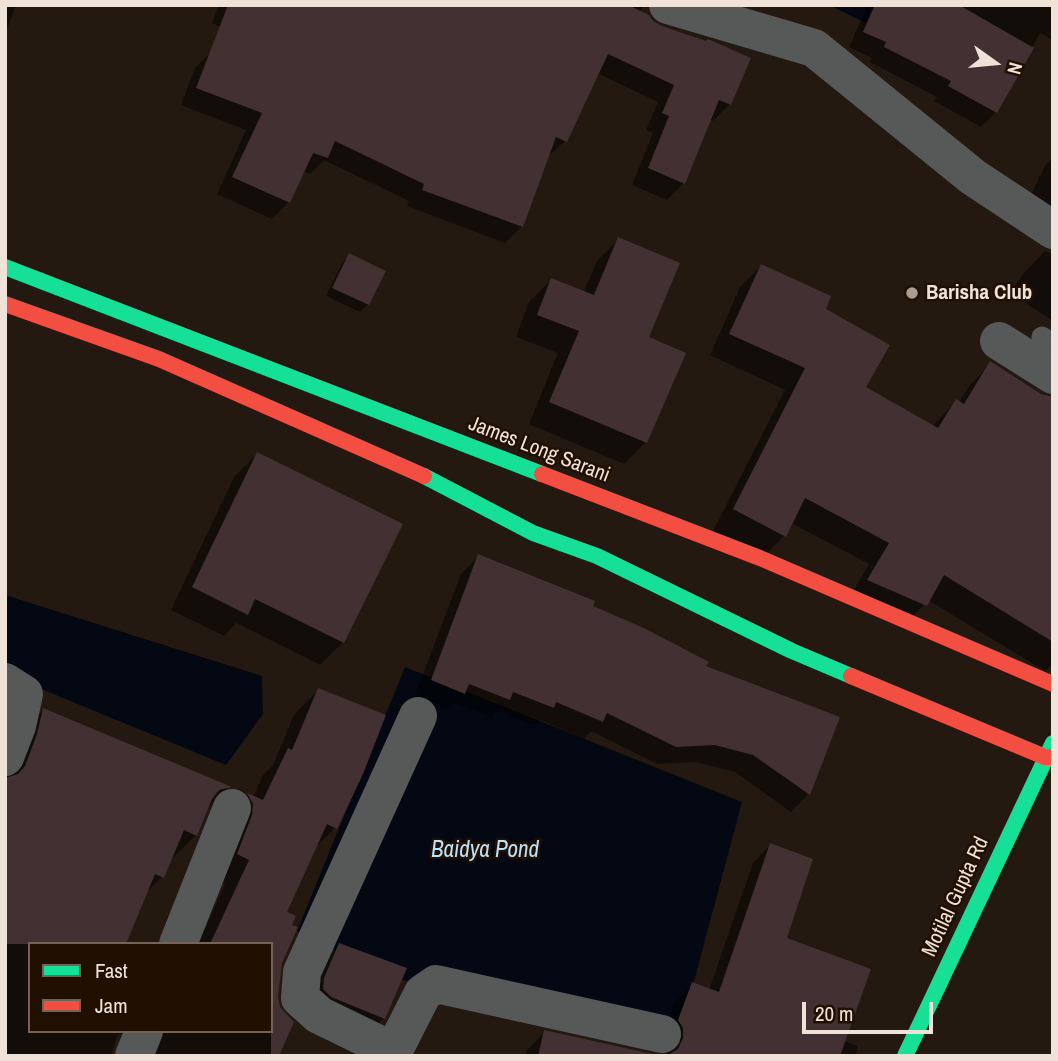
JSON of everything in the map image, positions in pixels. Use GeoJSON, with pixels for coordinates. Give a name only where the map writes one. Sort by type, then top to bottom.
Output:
{"type":"FeatureCollection","features":[{"type":"Feature","properties":{"kind":"main road","name":"James Long Sarani"},"geometry":{"type":"LineString","coordinates":[[5,267],[17,294],[760,558],[1053,684]]}},
{"type":"Feature","properties":{"kind":"main road"},"geometry":{"type":"LineString","coordinates":[[17,294],[429,478],[533,533],[597,556],[792,651],[1050,752]]}},
{"type":"Feature","properties":{"kind":"main road","name":"Motilal Gupta Rd"},"geometry":{"type":"LineString","coordinates":[[911,1053],[1050,752]]}},
{"type":"Feature","properties":{"kind":"street"},"geometry":{"type":"LineString","coordinates":[[668,5],[814,48],[973,177],[1053,230]]}},
{"type":"Feature","properties":{"kind":"street"},"geometry":{"type":"LineString","coordinates":[[999,341],[1053,375]]}},
{"type":"Feature","properties":{"kind":"street"},"geometry":{"type":"LineString","coordinates":[[5,682],[24,694],[17,726],[5,757]]}},
{"type":"Feature","properties":{"kind":"street"},"geometry":{"type":"LineString","coordinates":[[418,716],[302,972],[300,998],[319,1014],[392,1053],[423,993],[436,984],[662,1034]]}},
{"type":"Feature","properties":{"kind":"street"},"geometry":{"type":"LineString","coordinates":[[179,942],[232,808]]}},
{"type":"Feature","properties":{"kind":"street"},"geometry":{"type":"LineString","coordinates":[[134,1056],[143,1033]]}},
{"type":"Feature","properties":{"kind":"water"},"geometry":{"type":"Polygon","coordinates":[[[829,5],[873,5],[866,23],[829,5]]]}},
{"type":"Feature","properties":{"kind":"water"},"geometry":{"type":"Polygon","coordinates":[[[5,595],[262,676],[263,714],[226,765],[5,674],[5,595]]]}},
{"type":"Feature","properties":{"kind":"water","name":"Baidya Pond"},"geometry":{"type":"Polygon","coordinates":[[[405,667],[742,802],[682,1026],[389,978],[297,931],[405,667]]]}},
{"type":"Feature","properties":{"kind":"building"},"geometry":{"type":"Polygon","coordinates":[[[228,5],[628,5],[649,15],[662,26],[706,41],[708,39],[751,58],[731,105],[719,100],[685,184],[648,168],[669,116],[662,113],[674,85],[608,54],[567,142],[556,137],[523,227],[422,190],[424,184],[335,141],[328,158],[313,153],[290,203],[232,177],[262,113],[196,88],[228,5]]]}},
{"type":"Feature","properties":{"kind":"building"},"geometry":{"type":"Polygon","coordinates":[[[875,5],[959,5],[1034,48],[997,113],[948,86],[951,81],[884,47],[886,42],[863,32],[875,5]]]}},
{"type":"Feature","properties":{"kind":"building"},"geometry":{"type":"Polygon","coordinates":[[[618,237],[680,263],[649,337],[686,353],[647,443],[549,402],[579,331],[537,315],[551,278],[594,295],[618,237]]]}},
{"type":"Feature","properties":{"kind":"building"},"geometry":{"type":"Polygon","coordinates":[[[349,253],[386,271],[369,305],[332,288],[349,253]]]}},
{"type":"Feature","properties":{"kind":"building"},"geometry":{"type":"Polygon","coordinates":[[[761,264],[831,296],[826,309],[890,345],[866,387],[938,428],[956,399],[964,404],[990,361],[1041,394],[1053,397],[1053,642],[944,575],[927,606],[867,580],[889,543],[805,498],[786,537],[733,509],[805,368],[729,334],[761,264]]]}},
{"type":"Feature","properties":{"kind":"building"},"geometry":{"type":"Polygon","coordinates":[[[257,452],[403,524],[344,643],[255,599],[248,615],[192,587],[257,452]]]}},
{"type":"Feature","properties":{"kind":"building"},"geometry":{"type":"Polygon","coordinates":[[[478,554],[595,601],[593,606],[644,628],[709,662],[706,666],[840,717],[810,795],[753,755],[715,745],[676,747],[607,713],[603,722],[556,702],[554,708],[513,692],[510,700],[469,684],[465,694],[431,680],[478,554]]]}},
{"type":"Feature","properties":{"kind":"building"},"geometry":{"type":"Polygon","coordinates":[[[318,688],[386,715],[363,774],[337,829],[327,824],[287,912],[296,916],[292,925],[298,927],[282,963],[278,997],[280,1007],[294,1022],[279,1056],[271,1056],[273,942],[211,942],[249,860],[237,854],[252,815],[253,804],[247,793],[263,800],[288,748],[292,750],[318,688]]]}},
{"type":"Feature","properties":{"kind":"building"},"geometry":{"type":"Polygon","coordinates":[[[43,708],[232,787],[219,790],[212,799],[197,836],[184,830],[164,878],[155,874],[127,942],[5,944],[5,778],[18,774],[25,766],[43,708]]]}},
{"type":"Feature","properties":{"kind":"building"},"geometry":{"type":"Polygon","coordinates":[[[770,843],[813,859],[787,938],[871,969],[840,1056],[538,1056],[544,1030],[657,1055],[668,1055],[678,1049],[683,1038],[683,1028],[678,1020],[692,982],[719,992],[770,843]]]}},
{"type":"Feature","properties":{"kind":"building"},"geometry":{"type":"Polygon","coordinates":[[[339,943],[407,968],[385,1019],[331,997],[323,989],[324,978],[339,943]]]}},
{"type":"Feature","properties":{"kind":"traffic: fast"},"geometry":{"type":"LineString","coordinates":[[5,267],[542,474]]}},
{"type":"Feature","properties":{"kind":"traffic: fast"},"geometry":{"type":"LineString","coordinates":[[424,476],[533,533],[597,556],[792,651],[851,676]]}},
{"type":"Feature","properties":{"kind":"traffic: fast"},"geometry":{"type":"LineString","coordinates":[[905,1056],[1053,743]]}},
{"type":"Feature","properties":{"kind":"traffic: jam"},"geometry":{"type":"LineString","coordinates":[[5,304],[159,359],[424,476]]}},
{"type":"Feature","properties":{"kind":"traffic: jam"},"geometry":{"type":"LineString","coordinates":[[542,474],[760,558],[1053,684]]}},
{"type":"Feature","properties":{"kind":"traffic: jam"},"geometry":{"type":"LineString","coordinates":[[851,676],[1045,757],[1053,757]]}},
{"type":"Feature","properties":{"kind":"place","name":"Barisha Club"},"geometry":{"type":"Point","coordinates":[912,293]}}]}
